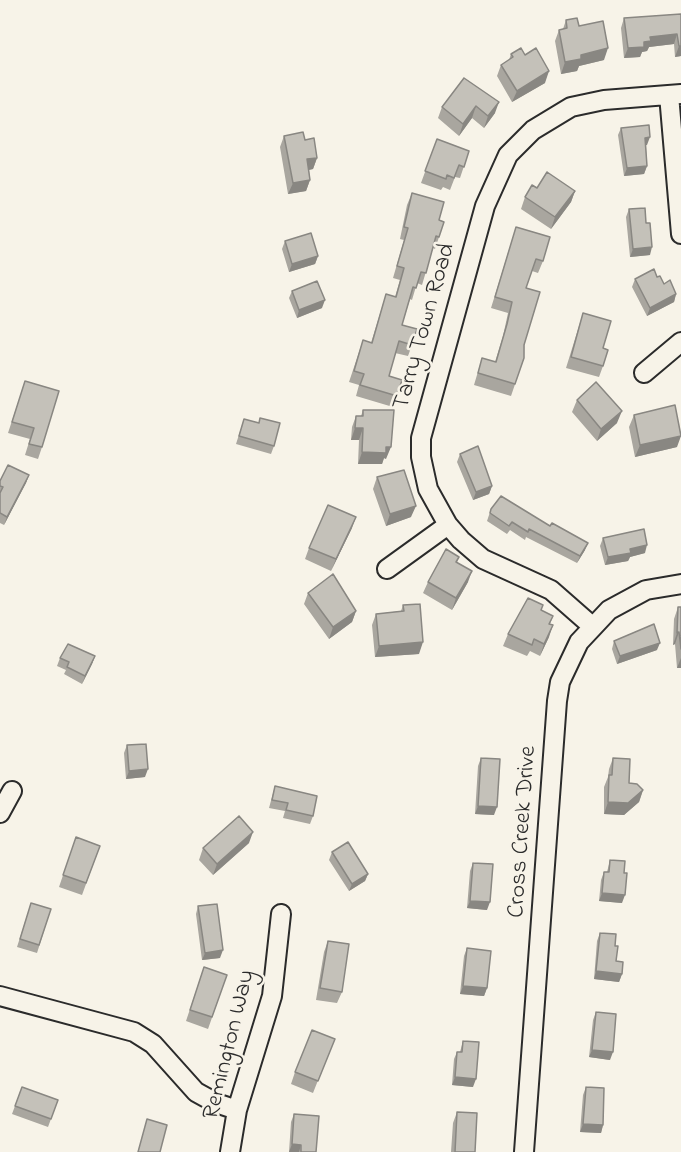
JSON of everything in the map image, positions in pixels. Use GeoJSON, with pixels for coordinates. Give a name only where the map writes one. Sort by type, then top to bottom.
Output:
{"type":"FeatureCollection","features":[{"type":"Feature","properties":{"kind":"street"},"geometry":{"type":"LineString","coordinates":[[675,94],[681,234]]}},
{"type":"Feature","properties":{"kind":"street","name":"Tarry Town Road"},"geometry":{"type":"LineString","coordinates":[[592,626],[551,590],[483,559],[448,525],[426,482],[421,457],[421,438],[485,206],[499,170],[520,141],[545,121],[564,110],[604,100],[675,94]]}},
{"type":"Feature","properties":{"kind":"street"},"geometry":{"type":"LineString","coordinates":[[645,373],[681,342]]}},
{"type":"Feature","properties":{"kind":"street"},"geometry":{"type":"LineString","coordinates":[[387,569],[448,525]]}},
{"type":"Feature","properties":{"kind":"street","name":"Cross Creek Drive"},"geometry":{"type":"LineString","coordinates":[[524,1152],[556,701],[568,661],[592,626],[609,610],[633,596],[658,587],[681,584]]}},
{"type":"Feature","properties":{"kind":"street"},"geometry":{"type":"LineString","coordinates":[[0,813],[12,791]]}},
{"type":"Feature","properties":{"kind":"street","name":"Remington Way"},"geometry":{"type":"LineString","coordinates":[[230,1152],[237,1110],[270,1005],[281,914]]}},
{"type":"Feature","properties":{"kind":"street"},"geometry":{"type":"LineString","coordinates":[[0,996],[134,1032],[153,1044],[196,1092],[216,1103],[237,1110]]}},
{"type":"Feature","properties":{"kind":"building"},"geometry":{"type":"Polygon","coordinates":[[[681,14],[681,46],[679,46],[677,34],[650,37],[651,41],[644,42],[644,47],[628,48],[624,18],[681,14]]]}},
{"type":"Feature","properties":{"kind":"building"},"geometry":{"type":"Polygon","coordinates":[[[577,18],[579,26],[603,21],[608,48],[581,55],[581,59],[565,62],[559,30],[567,28],[566,20],[577,18]]]}},
{"type":"Feature","properties":{"kind":"building"},"geometry":{"type":"Polygon","coordinates":[[[521,48],[525,55],[536,48],[549,71],[517,91],[501,65],[513,57],[511,54],[521,48]]]}},
{"type":"Feature","properties":{"kind":"building"},"geometry":{"type":"Polygon","coordinates":[[[464,78],[499,102],[488,116],[476,106],[463,124],[442,107],[464,78]]]}},
{"type":"Feature","properties":{"kind":"building"},"geometry":{"type":"Polygon","coordinates":[[[649,125],[650,137],[645,138],[647,166],[627,168],[621,128],[649,125]]]}},
{"type":"Feature","properties":{"kind":"building"},"geometry":{"type":"Polygon","coordinates":[[[303,132],[305,140],[314,138],[317,158],[307,159],[310,180],[293,183],[284,136],[303,132]]]}},
{"type":"Feature","properties":{"kind":"building"},"geometry":{"type":"Polygon","coordinates":[[[437,139],[469,151],[464,167],[459,165],[454,178],[447,175],[446,179],[425,171],[437,139]]]}},
{"type":"Feature","properties":{"kind":"building"},"geometry":{"type":"Polygon","coordinates":[[[547,172],[575,191],[555,217],[525,197],[532,185],[537,188],[547,172]]]}},
{"type":"Feature","properties":{"kind":"building"},"geometry":{"type":"Polygon","coordinates":[[[412,193],[444,202],[439,220],[444,222],[439,237],[436,236],[426,273],[421,272],[416,288],[413,287],[402,325],[417,329],[412,345],[399,341],[389,376],[402,380],[397,396],[360,385],[364,374],[354,371],[363,340],[372,343],[386,294],[396,297],[404,268],[397,266],[408,228],[404,227],[412,193]]]}},
{"type":"Feature","properties":{"kind":"building"},"geometry":{"type":"Polygon","coordinates":[[[645,208],[646,223],[650,223],[652,247],[633,249],[629,209],[645,208]]]}},
{"type":"Feature","properties":{"kind":"building"},"geometry":{"type":"Polygon","coordinates":[[[516,227],[550,237],[543,261],[536,259],[526,288],[540,292],[524,345],[524,358],[515,384],[478,373],[482,358],[496,362],[507,324],[512,302],[495,297],[516,227]]]}},
{"type":"Feature","properties":{"kind":"building"},"geometry":{"type":"Polygon","coordinates":[[[311,233],[318,256],[292,264],[285,241],[311,233]]]}},
{"type":"Feature","properties":{"kind":"building"},"geometry":{"type":"Polygon","coordinates":[[[654,269],[657,277],[660,276],[664,284],[670,280],[676,294],[650,308],[635,279],[654,269]]]}},
{"type":"Feature","properties":{"kind":"building"},"geometry":{"type":"Polygon","coordinates":[[[317,281],[325,300],[299,310],[292,291],[317,281]]]}},
{"type":"Feature","properties":{"kind":"building"},"geometry":{"type":"Polygon","coordinates":[[[583,313],[611,321],[603,348],[608,350],[603,366],[571,357],[583,313]]]}},
{"type":"Feature","properties":{"kind":"building"},"geometry":{"type":"Polygon","coordinates":[[[25,381],[59,391],[42,447],[29,444],[34,428],[12,422],[25,381]]]}},
{"type":"Feature","properties":{"kind":"building"},"geometry":{"type":"Polygon","coordinates":[[[596,382],[622,411],[601,429],[577,400],[596,382]]]}},
{"type":"Feature","properties":{"kind":"building"},"geometry":{"type":"Polygon","coordinates":[[[675,405],[681,436],[640,445],[634,415],[675,405]]]}},
{"type":"Feature","properties":{"kind":"building"},"geometry":{"type":"Polygon","coordinates":[[[363,410],[394,410],[391,447],[386,447],[386,453],[362,452],[363,428],[355,428],[356,416],[363,416],[363,410]]]}},
{"type":"Feature","properties":{"kind":"building"},"geometry":{"type":"Polygon","coordinates":[[[260,418],[280,423],[274,446],[239,436],[244,419],[259,423],[260,418]]]}},
{"type":"Feature","properties":{"kind":"building"},"geometry":{"type":"Polygon","coordinates":[[[478,446],[492,486],[476,492],[460,454],[478,446]]]}},
{"type":"Feature","properties":{"kind":"building"},"geometry":{"type":"Polygon","coordinates":[[[8,465],[29,475],[7,517],[0,513],[0,493],[3,487],[0,486],[0,481],[8,465]]]}},
{"type":"Feature","properties":{"kind":"building"},"geometry":{"type":"Polygon","coordinates":[[[404,470],[416,506],[390,514],[377,477],[404,470]]]}},
{"type":"Feature","properties":{"kind":"building"},"geometry":{"type":"Polygon","coordinates":[[[501,496],[550,526],[552,523],[588,543],[580,556],[529,529],[528,532],[512,522],[509,526],[490,513],[501,496]]]}},
{"type":"Feature","properties":{"kind":"building"},"geometry":{"type":"Polygon","coordinates":[[[328,505],[356,517],[336,559],[309,548],[328,505]]]}},
{"type":"Feature","properties":{"kind":"building"},"geometry":{"type":"Polygon","coordinates":[[[644,529],[647,545],[630,549],[631,553],[608,557],[603,538],[644,529]]]}},
{"type":"Feature","properties":{"kind":"building"},"geometry":{"type":"Polygon","coordinates":[[[446,549],[459,557],[456,562],[472,571],[456,598],[428,582],[446,549]]]}},
{"type":"Feature","properties":{"kind":"building"},"geometry":{"type":"Polygon","coordinates":[[[333,574],[356,611],[333,627],[308,593],[333,574]]]}},
{"type":"Feature","properties":{"kind":"building"},"geometry":{"type":"Polygon","coordinates":[[[528,598],[543,605],[541,610],[553,616],[549,624],[553,625],[544,644],[534,639],[532,645],[508,634],[528,598]]]}},
{"type":"Feature","properties":{"kind":"building"},"geometry":{"type":"Polygon","coordinates":[[[420,604],[423,642],[379,646],[376,614],[404,611],[403,605],[420,604]]]}},
{"type":"Feature","properties":{"kind":"building"},"geometry":{"type":"Polygon","coordinates":[[[678,607],[681,607],[681,649],[679,632],[677,633],[678,607]]]}},
{"type":"Feature","properties":{"kind":"building"},"geometry":{"type":"Polygon","coordinates":[[[654,624],[660,643],[620,656],[614,641],[654,624]]]}},
{"type":"Feature","properties":{"kind":"building"},"geometry":{"type":"Polygon","coordinates":[[[68,644],[95,656],[85,676],[67,667],[69,662],[60,658],[68,644]]]}},
{"type":"Feature","properties":{"kind":"building"},"geometry":{"type":"Polygon","coordinates":[[[146,744],[148,769],[129,771],[127,745],[146,744]]]}},
{"type":"Feature","properties":{"kind":"building"},"geometry":{"type":"Polygon","coordinates":[[[481,758],[500,759],[497,807],[478,806],[481,758]]]}},
{"type":"Feature","properties":{"kind":"building"},"geometry":{"type":"Polygon","coordinates":[[[613,758],[630,759],[629,783],[637,784],[643,790],[628,803],[608,802],[609,775],[612,775],[613,758]]]}},
{"type":"Feature","properties":{"kind":"building"},"geometry":{"type":"Polygon","coordinates":[[[275,786],[317,796],[313,816],[286,810],[288,803],[272,800],[275,786]]]}},
{"type":"Feature","properties":{"kind":"building"},"geometry":{"type":"Polygon","coordinates":[[[239,816],[253,832],[217,864],[203,848],[239,816]]]}},
{"type":"Feature","properties":{"kind":"building"},"geometry":{"type":"Polygon","coordinates":[[[76,837],[100,846],[86,883],[63,875],[76,837]]]}},
{"type":"Feature","properties":{"kind":"building"},"geometry":{"type":"Polygon","coordinates":[[[348,842],[368,874],[352,884],[332,852],[348,842]]]}},
{"type":"Feature","properties":{"kind":"building"},"geometry":{"type":"Polygon","coordinates":[[[610,860],[625,861],[624,873],[627,873],[625,895],[602,893],[604,872],[609,872],[610,860]]]}},
{"type":"Feature","properties":{"kind":"building"},"geometry":{"type":"Polygon","coordinates":[[[473,863],[493,864],[490,902],[470,901],[473,863]]]}},
{"type":"Feature","properties":{"kind":"building"},"geometry":{"type":"Polygon","coordinates":[[[31,903],[51,909],[39,945],[20,939],[31,903]]]}},
{"type":"Feature","properties":{"kind":"building"},"geometry":{"type":"Polygon","coordinates":[[[217,904],[223,950],[205,953],[198,906],[217,904]]]}},
{"type":"Feature","properties":{"kind":"building"},"geometry":{"type":"Polygon","coordinates":[[[600,933],[616,934],[615,946],[618,946],[616,961],[623,962],[622,974],[596,971],[600,933]]]}},
{"type":"Feature","properties":{"kind":"building"},"geometry":{"type":"Polygon","coordinates":[[[328,941],[349,944],[342,992],[320,988],[328,941]]]}},
{"type":"Feature","properties":{"kind":"building"},"geometry":{"type":"Polygon","coordinates":[[[467,948],[491,951],[487,988],[463,986],[467,948]]]}},
{"type":"Feature","properties":{"kind":"building"},"geometry":{"type":"Polygon","coordinates":[[[204,967],[227,975],[212,1017],[190,1010],[204,967]]]}},
{"type":"Feature","properties":{"kind":"building"},"geometry":{"type":"Polygon","coordinates":[[[596,1012],[616,1014],[613,1052],[592,1050],[596,1012]]]}},
{"type":"Feature","properties":{"kind":"building"},"geometry":{"type":"Polygon","coordinates":[[[312,1030],[335,1039],[318,1081],[295,1072],[312,1030]]]}},
{"type":"Feature","properties":{"kind":"building"},"geometry":{"type":"Polygon","coordinates":[[[463,1041],[479,1042],[476,1079],[455,1077],[457,1052],[462,1052],[463,1041]]]}},
{"type":"Feature","properties":{"kind":"building"},"geometry":{"type":"Polygon","coordinates":[[[22,1087],[58,1100],[51,1119],[15,1106],[22,1087]]]}},
{"type":"Feature","properties":{"kind":"building"},"geometry":{"type":"Polygon","coordinates":[[[586,1087],[604,1088],[603,1125],[583,1124],[586,1087]]]}},
{"type":"Feature","properties":{"kind":"building"},"geometry":{"type":"Polygon","coordinates":[[[457,1112],[477,1113],[475,1152],[455,1152],[457,1112]]]}},
{"type":"Feature","properties":{"kind":"building"},"geometry":{"type":"Polygon","coordinates":[[[294,1114],[319,1116],[316,1152],[301,1152],[301,1145],[292,1144],[294,1114]]]}},
{"type":"Feature","properties":{"kind":"building"},"geometry":{"type":"Polygon","coordinates":[[[147,1119],[167,1125],[160,1152],[138,1152],[147,1119]]]}}]}
